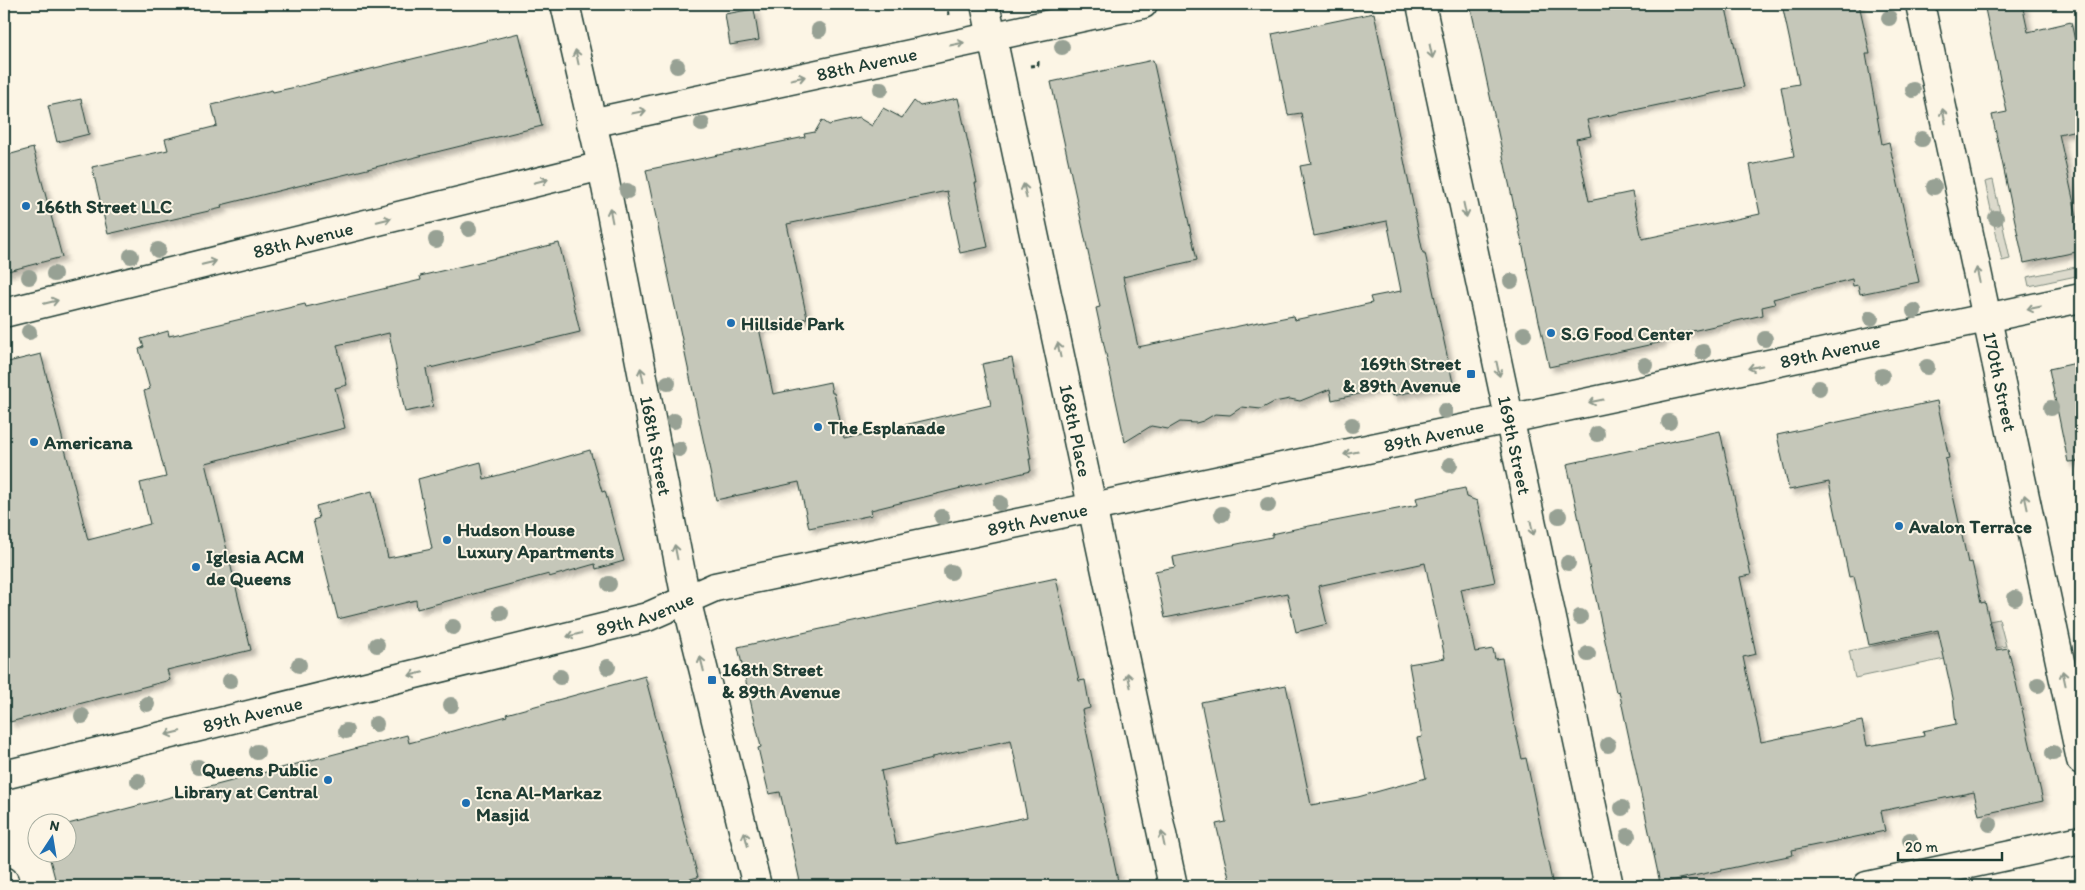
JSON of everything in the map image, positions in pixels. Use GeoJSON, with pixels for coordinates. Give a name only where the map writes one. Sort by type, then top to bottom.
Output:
{"type":"FeatureCollection","features":[{"type":"Feature","properties":{"kind":"street","name":"168th Street"},"geometry":{"type":"LineString","coordinates":[[565,4],[602,166],[686,599],[758,886]]}},
{"type":"Feature","properties":{"kind":"street","name":"168th Place"},"geometry":{"type":"LineString","coordinates":[[985,4],[1173,886]]}},
{"type":"Feature","properties":{"kind":"street","name":"88th Avenue"},"geometry":{"type":"LineString","coordinates":[[591,123],[1142,4]]}},
{"type":"Feature","properties":{"kind":"street","name":"169th Street"},"geometry":{"type":"LineString","coordinates":[[1421,4],[1608,886]]}},
{"type":"Feature","properties":{"kind":"street","name":"170th Street"},"geometry":{"type":"LineString","coordinates":[[1920,4],[2081,760]]}},
{"type":"Feature","properties":{"kind":"street","name":"88th Avenue"},"geometry":{"type":"LineString","coordinates":[[4,313],[602,166]]}},
{"type":"Feature","properties":{"kind":"street","name":"89th Avenue"},"geometry":{"type":"LineString","coordinates":[[4,775],[647,617],[715,587],[2081,298]]}},
{"type":"Feature","properties":{"kind":"street"},"geometry":{"type":"LineString","coordinates":[[1867,886],[2081,840]]}},
{"type":"Feature","properties":{"kind":"street"},"geometry":{"type":"LineString","coordinates":[[4,881],[5,886]]}},
{"type":"Feature","properties":{"kind":"path"},"geometry":{"type":"LineString","coordinates":[[949,18],[948,7],[955,4]]}},
{"type":"Feature","properties":{"kind":"shaded area"},"geometry":{"type":"Polygon","coordinates":[[[1993,180],[2010,259],[2002,261],[1985,182],[1993,180]]]}},
{"type":"Feature","properties":{"kind":"shaded area"},"geometry":{"type":"Polygon","coordinates":[[[2081,266],[2081,275],[2029,286],[2027,277],[2081,266]]]}},
{"type":"Feature","properties":{"kind":"shaded area"},"geometry":{"type":"Polygon","coordinates":[[[1999,619],[2006,646],[1855,678],[1849,651],[1999,619]]]}},
{"type":"Feature","properties":{"kind":"building"},"geometry":{"type":"Polygon","coordinates":[[[1470,4],[1725,4],[1744,87],[1587,120],[1591,136],[1576,139],[1589,201],[1632,192],[1642,239],[1760,214],[1750,165],[1794,156],[1781,87],[1799,84],[1783,9],[1809,4],[1859,4],[1870,54],[1866,54],[1882,144],[1889,142],[1919,282],[1860,294],[1858,285],[1853,286],[1852,279],[1773,299],[1775,304],[1762,307],[1763,315],[1661,338],[1662,342],[1549,367],[1470,4]]]}},
{"type":"Feature","properties":{"kind":"building"},"geometry":{"type":"Polygon","coordinates":[[[1984,4],[2022,4],[2028,32],[2071,22],[2081,69],[2081,129],[2059,134],[2081,236],[2081,251],[2024,263],[1992,115],[2007,112],[1984,4]]]}},
{"type":"Feature","properties":{"kind":"building"},"geometry":{"type":"Polygon","coordinates":[[[754,9],[759,40],[730,45],[725,14],[754,9]]]}},
{"type":"Feature","properties":{"kind":"building"},"geometry":{"type":"Polygon","coordinates":[[[1374,13],[1423,253],[1425,253],[1453,383],[1392,396],[1390,387],[1332,400],[1330,389],[1300,401],[1290,399],[1274,402],[1261,409],[1242,407],[1230,415],[1215,414],[1196,423],[1180,422],[1168,429],[1151,426],[1125,442],[1096,308],[1100,307],[1051,82],[1153,60],[1197,260],[1123,277],[1138,347],[1263,321],[1293,316],[1294,320],[1332,312],[1372,303],[1370,297],[1401,291],[1387,221],[1314,236],[1300,166],[1311,164],[1301,113],[1288,115],[1272,34],[1374,13]]]}},
{"type":"Feature","properties":{"kind":"building"},"geometry":{"type":"Polygon","coordinates":[[[519,33],[542,126],[221,205],[222,208],[108,234],[92,167],[168,150],[165,139],[217,126],[212,105],[272,90],[273,92],[305,85],[519,33]]]}},
{"type":"Feature","properties":{"kind":"building"},"geometry":{"type":"Polygon","coordinates":[[[958,98],[977,183],[975,183],[988,247],[960,253],[947,191],[787,224],[807,318],[759,328],[773,394],[830,382],[844,439],[991,405],[982,364],[1012,358],[1031,459],[1029,459],[1031,471],[871,510],[872,515],[809,528],[799,482],[716,500],[646,170],[805,137],[804,134],[815,132],[822,120],[829,125],[859,118],[872,126],[883,108],[902,118],[914,101],[920,106],[958,98]]]}},
{"type":"Feature","properties":{"kind":"building"},"geometry":{"type":"Polygon","coordinates":[[[81,99],[89,134],[57,142],[48,106],[81,99]]]}},
{"type":"Feature","properties":{"kind":"building","name":"166th Street LLC"},"geometry":{"type":"Polygon","coordinates":[[[33,148],[62,257],[4,272],[4,156],[33,148]]]}},
{"type":"Feature","properties":{"kind":"building"},"geometry":{"type":"Polygon","coordinates":[[[559,243],[580,332],[426,369],[433,406],[405,412],[389,333],[337,345],[347,385],[335,388],[345,428],[206,463],[251,650],[167,670],[170,680],[10,722],[4,696],[4,363],[41,354],[88,540],[150,524],[140,483],[166,477],[144,391],[150,389],[139,349],[144,347],[141,339],[168,331],[169,336],[305,304],[306,307],[421,280],[420,276],[559,243]]]}},
{"type":"Feature","properties":{"kind":"building"},"geometry":{"type":"Polygon","coordinates":[[[2081,362],[2081,461],[2068,462],[2049,369],[2081,362]]]}},
{"type":"Feature","properties":{"kind":"building"},"geometry":{"type":"Polygon","coordinates":[[[1937,401],[1949,458],[1945,459],[1968,563],[1972,562],[1981,603],[1985,602],[1996,650],[2008,648],[2043,801],[1979,815],[1974,792],[1881,811],[1885,831],[1792,850],[1793,855],[1660,883],[1619,691],[1616,692],[1567,464],[1720,431],[1751,575],[1740,577],[1756,654],[1743,657],[1761,742],[1862,721],[1867,746],[1924,736],[1923,731],[1956,724],[1953,698],[1938,630],[1869,645],[1854,576],[1849,577],[1829,482],[1789,490],[1777,435],[1937,401]]]}},
{"type":"Feature","properties":{"kind":"building"},"geometry":{"type":"Polygon","coordinates":[[[590,450],[602,492],[605,491],[624,561],[596,569],[595,564],[549,577],[549,574],[417,609],[416,600],[338,619],[313,520],[319,518],[316,506],[372,491],[388,558],[432,549],[418,479],[481,462],[484,479],[590,450]]]}},
{"type":"Feature","properties":{"kind":"building"},"geometry":{"type":"Polygon","coordinates":[[[1465,488],[1467,497],[1477,501],[1495,582],[1461,589],[1475,652],[1493,649],[1495,659],[1502,658],[1513,719],[1522,759],[1526,758],[1553,886],[1231,886],[1216,824],[1226,822],[1201,702],[1286,685],[1311,805],[1358,797],[1426,778],[1417,738],[1422,737],[1409,664],[1445,658],[1425,563],[1318,586],[1327,624],[1296,632],[1287,593],[1165,618],[1155,571],[1175,567],[1173,557],[1272,537],[1272,534],[1304,527],[1418,505],[1416,498],[1465,488]]]}},
{"type":"Feature","properties":{"kind":"building"},"geometry":{"type":"Polygon","coordinates":[[[1056,578],[1079,681],[1085,680],[1090,708],[1082,710],[1119,886],[801,886],[780,792],[769,794],[758,748],[761,747],[738,647],[1056,578]],[[1011,740],[932,757],[932,759],[881,771],[896,844],[1027,817],[1011,740]]]}},
{"type":"Feature","properties":{"kind":"building"},"geometry":{"type":"Polygon","coordinates":[[[645,676],[698,877],[664,886],[57,886],[51,862],[78,862],[78,821],[407,735],[409,743],[507,716],[506,714],[645,676]]]}},
{"type":"Feature","properties":{"kind":"place","name":"166th Street LLC"},"geometry":{"type":"Point","coordinates":[26,206]}},
{"type":"Feature","properties":{"kind":"place","name":"Hillside Park"},"geometry":{"type":"Point","coordinates":[731,323]}},
{"type":"Feature","properties":{"kind":"place","name":"S.G Food Center"},"geometry":{"type":"Point","coordinates":[1551,333]}},
{"type":"Feature","properties":{"kind":"place","name":"169th Street & 89th Avenue"},"geometry":{"type":"Point","coordinates":[1471,374]}},
{"type":"Feature","properties":{"kind":"place","name":"The Esplanade"},"geometry":{"type":"Point","coordinates":[818,427]}},
{"type":"Feature","properties":{"kind":"place","name":"Americana"},"geometry":{"type":"Point","coordinates":[34,442]}},
{"type":"Feature","properties":{"kind":"place","name":"Avalon Terrace"},"geometry":{"type":"Point","coordinates":[1899,526]}},
{"type":"Feature","properties":{"kind":"place","name":"Hudson House Luxury Apartments"},"geometry":{"type":"Point","coordinates":[447,540]}},
{"type":"Feature","properties":{"kind":"place","name":"Iglesia ACM de Queens"},"geometry":{"type":"Point","coordinates":[196,567]}},
{"type":"Feature","properties":{"kind":"place","name":"168th Street & 89th Avenue"},"geometry":{"type":"Point","coordinates":[712,680]}},
{"type":"Feature","properties":{"kind":"place","name":"Queens Public Library at Central"},"geometry":{"type":"Point","coordinates":[328,780]}},
{"type":"Feature","properties":{"kind":"place","name":"Icna Al-Markaz Masjid"},"geometry":{"type":"Point","coordinates":[466,803]}}]}
